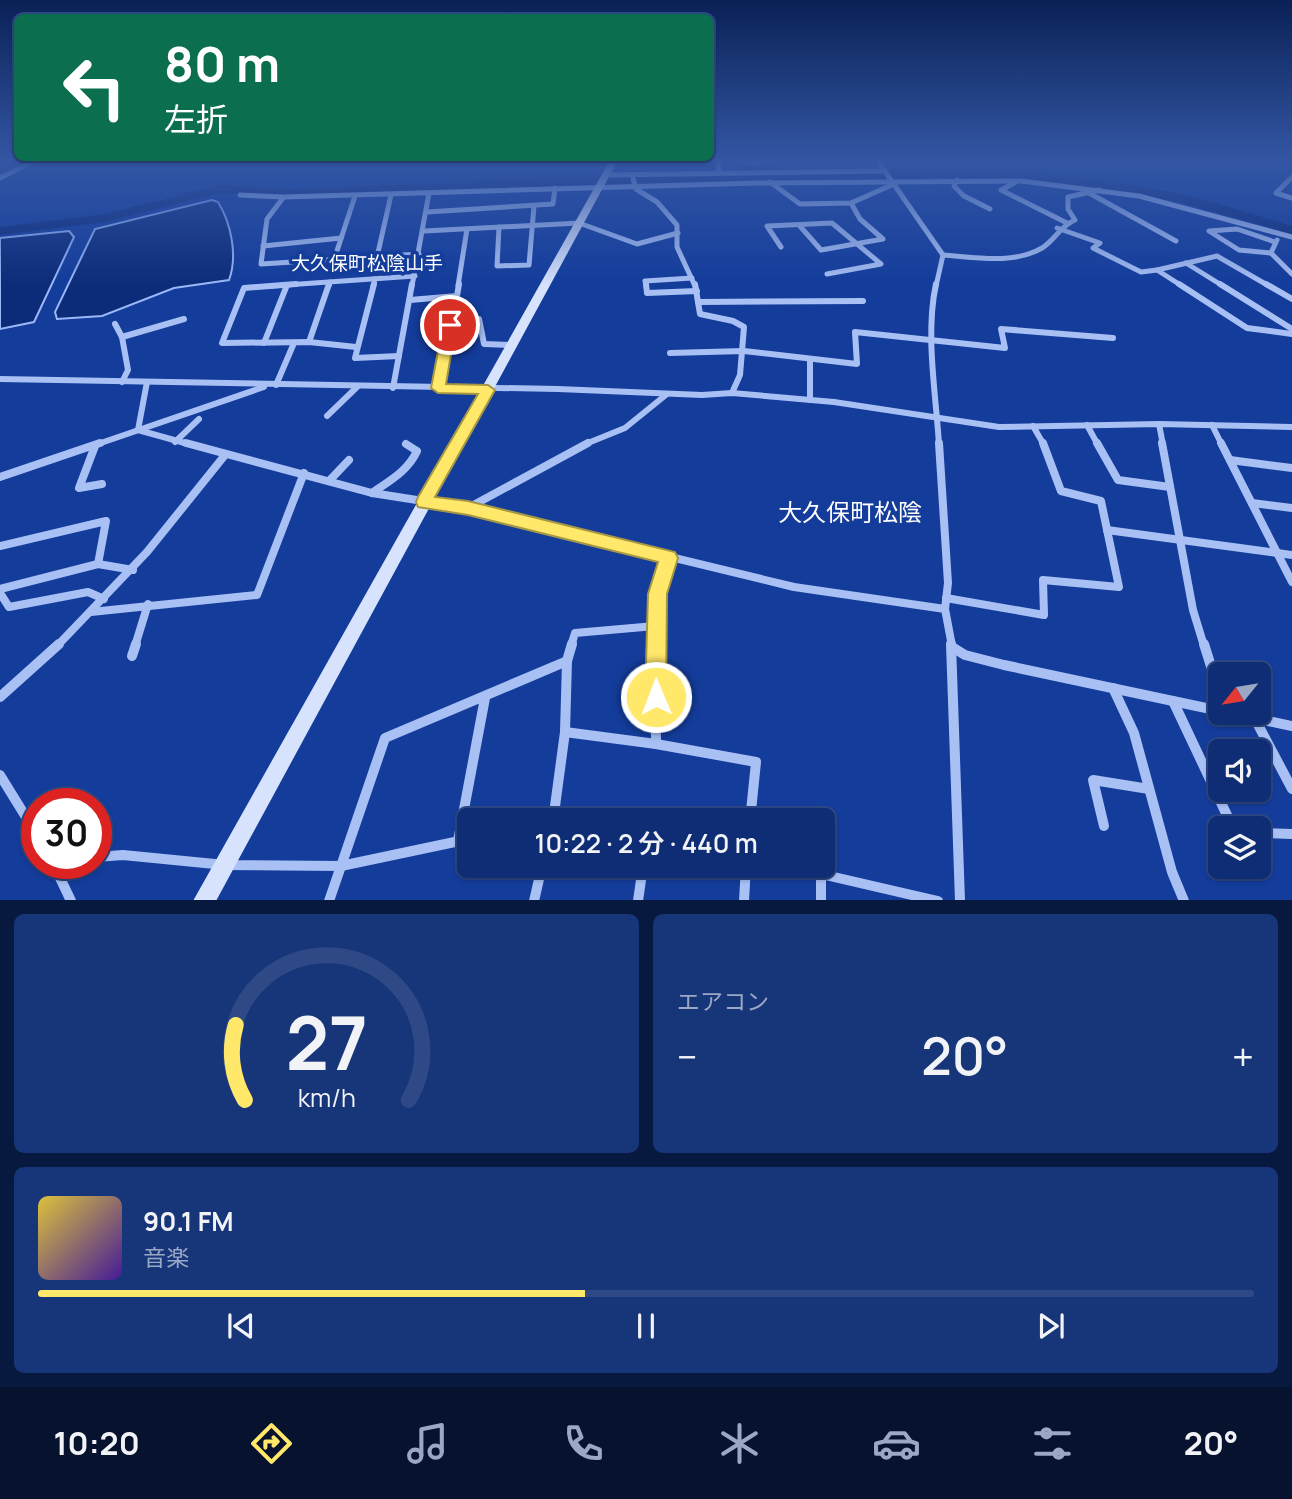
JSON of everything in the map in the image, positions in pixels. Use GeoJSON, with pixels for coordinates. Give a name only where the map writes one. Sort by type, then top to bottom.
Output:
{"type":"FeatureCollection","features":[{"type":"Feature","properties":{"kind":"street"},"geometry":{"type":"LineString","coordinates":[[277,202],[262,230],[261,264],[419,254]]}},
{"type":"Feature","properties":{"kind":"street"},"geometry":{"type":"LineString","coordinates":[[334,260],[353,202]]}},
{"type":"Feature","properties":{"kind":"street"},"geometry":{"type":"LineString","coordinates":[[377,257],[389,202]]}},
{"type":"Feature","properties":{"kind":"street"},"geometry":{"type":"LineString","coordinates":[[393,388],[428,202]]}},
{"type":"Feature","properties":{"kind":"street"},"geometry":{"type":"LineString","coordinates":[[427,212],[534,206],[553,202]]}},
{"type":"Feature","properties":{"kind":"street"},"geometry":{"type":"LineString","coordinates":[[205,900],[591,202]]}},
{"type":"Feature","properties":{"kind":"street"},"geometry":{"type":"LineString","coordinates":[[657,202],[677,225],[677,247],[697,291],[699,314],[733,321],[744,327],[740,375],[732,393]]}},
{"type":"Feature","properties":{"kind":"street"},"geometry":{"type":"LineString","coordinates":[[797,202],[851,203],[860,219],[883,239],[856,246],[821,250],[799,225]]}},
{"type":"Feature","properties":{"kind":"street"},"geometry":{"type":"LineString","coordinates":[[906,202],[943,255],[933,300],[933,340],[945,609],[952,648],[960,900]]}},
{"type":"Feature","properties":{"kind":"street"},"geometry":{"type":"LineString","coordinates":[[976,202],[990,209]]}},
{"type":"Feature","properties":{"kind":"street"},"geometry":{"type":"LineString","coordinates":[[1025,202],[1067,223]]}},
{"type":"Feature","properties":{"kind":"street"},"geometry":{"type":"LineString","coordinates":[[943,255],[1002,258],[1019,256],[1044,247],[1057,228],[1075,220],[1068,209],[1068,202]]}},
{"type":"Feature","properties":{"kind":"street"},"geometry":{"type":"LineString","coordinates":[[1105,202],[1176,241]]}},
{"type":"Feature","properties":{"kind":"street"},"geometry":{"type":"LineString","coordinates":[[1166,202],[1197,208],[1292,237]]}},
{"type":"Feature","properties":{"kind":"street"},"geometry":{"type":"LineString","coordinates":[[499,227],[497,266],[529,265],[534,206]]}},
{"type":"Feature","properties":{"kind":"street"},"geometry":{"type":"LineString","coordinates":[[424,231],[579,223],[637,244],[678,233]]}},
{"type":"Feature","properties":{"kind":"street"},"geometry":{"type":"LineString","coordinates":[[781,247],[767,226],[832,223],[856,246],[881,264],[827,274]]}},
{"type":"Feature","properties":{"kind":"street"},"geometry":{"type":"LineString","coordinates":[[1057,228],[1100,243],[1093,248],[1141,272],[1217,256],[1292,299]]}},
{"type":"Feature","properties":{"kind":"street"},"geometry":{"type":"LineString","coordinates":[[410,300],[457,296],[467,229]]}},
{"type":"Feature","properties":{"kind":"street"},"geometry":{"type":"LineString","coordinates":[[1275,242],[1237,229],[1209,231],[1239,250],[1271,253],[1292,274]]}},
{"type":"Feature","properties":{"kind":"street"},"geometry":{"type":"LineString","coordinates":[[1271,253],[1280,233]]}},
{"type":"Feature","properties":{"kind":"street"},"geometry":{"type":"LineString","coordinates":[[263,246],[341,238]]}},
{"type":"Feature","properties":{"kind":"street"},"geometry":{"type":"LineString","coordinates":[[1186,263],[1292,332]]}},
{"type":"Feature","properties":{"kind":"street"},"geometry":{"type":"LineString","coordinates":[[1157,270],[1247,328],[1292,332]]}},
{"type":"Feature","properties":{"kind":"street"},"geometry":{"type":"LineString","coordinates":[[356,347],[309,342],[222,343],[244,288],[415,276]]}},
{"type":"Feature","properties":{"kind":"street"},"geometry":{"type":"LineString","coordinates":[[692,278],[645,281],[647,293],[697,291]]}},
{"type":"Feature","properties":{"kind":"street"},"geometry":{"type":"LineString","coordinates":[[375,279],[355,358],[399,356]]}},
{"type":"Feature","properties":{"kind":"street"},"geometry":{"type":"LineString","coordinates":[[309,342],[330,282]]}},
{"type":"Feature","properties":{"kind":"street"},"geometry":{"type":"LineString","coordinates":[[264,343],[288,285]]}},
{"type":"Feature","properties":{"kind":"street"},"geometry":{"type":"LineString","coordinates":[[698,302],[863,301]]}},
{"type":"Feature","properties":{"kind":"street"},"geometry":{"type":"LineString","coordinates":[[122,337],[184,318]]}},
{"type":"Feature","properties":{"kind":"street"},"geometry":{"type":"LineString","coordinates":[[438,388],[450,325],[479,319],[484,344],[512,345]]}},
{"type":"Feature","properties":{"kind":"street"},"geometry":{"type":"LineString","coordinates":[[115,324],[122,337],[128,370],[122,382]]}},
{"type":"Feature","properties":{"kind":"street"},"geometry":{"type":"LineString","coordinates":[[670,354],[744,351],[857,364],[855,332],[1005,348],[1001,329],[1113,338]]}},
{"type":"Feature","properties":{"kind":"street"},"geometry":{"type":"LineString","coordinates":[[0,477],[274,385],[294,343]]}},
{"type":"Feature","properties":{"kind":"street"},"geometry":{"type":"LineString","coordinates":[[810,359],[810,400]]}},
{"type":"Feature","properties":{"kind":"street"},"geometry":{"type":"LineString","coordinates":[[0,379],[667,394],[732,393],[810,400],[999,427],[1159,424],[1292,427]]}},
{"type":"Feature","properties":{"kind":"street"},"geometry":{"type":"LineString","coordinates":[[138,430],[146,382]]}},
{"type":"Feature","properties":{"kind":"street"},"geometry":{"type":"LineString","coordinates":[[327,416],[357,387]]}},
{"type":"Feature","properties":{"kind":"street"},"geometry":{"type":"LineString","coordinates":[[468,508],[580,446],[625,428],[667,394]]}},
{"type":"Feature","properties":{"kind":"street"},"geometry":{"type":"LineString","coordinates":[[175,442],[199,419]]}},
{"type":"Feature","properties":{"kind":"street"},"geometry":{"type":"LineString","coordinates":[[1159,424],[1193,610],[1210,662]]}},
{"type":"Feature","properties":{"kind":"street"},"geometry":{"type":"LineString","coordinates":[[1087,425],[1118,480],[1170,487]]}},
{"type":"Feature","properties":{"kind":"street"},"geometry":{"type":"LineString","coordinates":[[1212,425],[1292,582]]}},
{"type":"Feature","properties":{"kind":"street"},"geometry":{"type":"LineString","coordinates":[[946,598],[1044,615],[1043,580],[1119,587],[1101,501],[1061,491],[1045,446],[1033,426]]}},
{"type":"Feature","properties":{"kind":"street"},"geometry":{"type":"LineString","coordinates":[[138,430],[225,455],[304,472],[372,493],[468,508],[794,587],[945,609]]}},
{"type":"Feature","properties":{"kind":"street"},"geometry":{"type":"LineString","coordinates":[[372,493],[408,467],[417,455],[417,451],[406,444]]}},
{"type":"Feature","properties":{"kind":"street"},"geometry":{"type":"LineString","coordinates":[[95,446],[79,488],[102,484]]}},
{"type":"Feature","properties":{"kind":"street"},"geometry":{"type":"LineString","coordinates":[[0,697],[133,570],[170,528],[225,455]]}},
{"type":"Feature","properties":{"kind":"street"},"geometry":{"type":"LineString","coordinates":[[329,481],[349,460]]}},
{"type":"Feature","properties":{"kind":"street"},"geometry":{"type":"LineString","coordinates":[[1230,460],[1292,468]]}},
{"type":"Feature","properties":{"kind":"street"},"geometry":{"type":"LineString","coordinates":[[91,612],[148,604],[257,595],[304,472]]}},
{"type":"Feature","properties":{"kind":"street"},"geometry":{"type":"LineString","coordinates":[[1252,503],[1292,508]]}},
{"type":"Feature","properties":{"kind":"street"},"geometry":{"type":"LineString","coordinates":[[0,546],[106,521],[98,564]]}},
{"type":"Feature","properties":{"kind":"street"},"geometry":{"type":"LineString","coordinates":[[1107,530],[1292,555]]}},
{"type":"Feature","properties":{"kind":"street"},"geometry":{"type":"LineString","coordinates":[[656,744],[657,594],[669,558]]}},
{"type":"Feature","properties":{"kind":"street"},"geometry":{"type":"LineString","coordinates":[[104,599],[88,592],[9,607],[0,591],[98,564],[133,570]]}},
{"type":"Feature","properties":{"kind":"street"},"geometry":{"type":"LineString","coordinates":[[132,656],[148,604]]}},
{"type":"Feature","properties":{"kind":"street"},"geometry":{"type":"LineString","coordinates":[[555,808],[565,732],[567,661],[575,633],[655,626]]}},
{"type":"Feature","properties":{"kind":"street"},"geometry":{"type":"LineString","coordinates":[[952,648],[965,655],[1208,708]]}},
{"type":"Feature","properties":{"kind":"street"},"geometry":{"type":"LineString","coordinates":[[328,900],[385,738],[485,698],[567,661]]}},
{"type":"Feature","properties":{"kind":"street"},"geometry":{"type":"LineString","coordinates":[[1113,688],[1134,733],[1172,872],[1184,900]]}},
{"type":"Feature","properties":{"kind":"street"},"geometry":{"type":"LineString","coordinates":[[469,808],[485,698]]}},
{"type":"Feature","properties":{"kind":"street"},"geometry":{"type":"LineString","coordinates":[[1173,701],[1227,816]]}},
{"type":"Feature","properties":{"kind":"street"},"geometry":{"type":"LineString","coordinates":[[1271,722],[1292,726]]}},
{"type":"Feature","properties":{"kind":"street"},"geometry":{"type":"LineString","coordinates":[[1258,725],[1292,789]]}},
{"type":"Feature","properties":{"kind":"street"},"geometry":{"type":"LineString","coordinates":[[565,732],[656,744],[756,762],[751,808]]}},
{"type":"Feature","properties":{"kind":"street"},"geometry":{"type":"LineString","coordinates":[[0,775],[21,809]]}},
{"type":"Feature","properties":{"kind":"street"},"geometry":{"type":"LineString","coordinates":[[1104,827],[1093,779],[1149,789]]}},
{"type":"Feature","properties":{"kind":"street"},"geometry":{"type":"LineString","coordinates":[[1271,833],[1292,834]]}},
{"type":"Feature","properties":{"kind":"street"},"geometry":{"type":"LineString","coordinates":[[112,856],[225,865],[341,866],[457,841]]}},
{"type":"Feature","properties":{"kind":"street"},"geometry":{"type":"LineString","coordinates":[[835,877],[934,900]]}},
{"type":"Feature","properties":{"kind":"street"},"geometry":{"type":"LineString","coordinates":[[534,900],[539,878]]}},
{"type":"Feature","properties":{"kind":"street"},"geometry":{"type":"LineString","coordinates":[[638,900],[641,878]]}},
{"type":"Feature","properties":{"kind":"street"},"geometry":{"type":"LineString","coordinates":[[744,900],[745,878]]}},
{"type":"Feature","properties":{"kind":"street"},"geometry":{"type":"LineString","coordinates":[[821,878],[821,900]]}},
{"type":"Feature","properties":{"kind":"street"},"geometry":{"type":"LineString","coordinates":[[61,879],[71,900]]}},
{"type":"Feature","properties":{"kind":"water"},"geometry":{"type":"Polygon","coordinates":[[[204,202],[218,202],[230,230],[233,250],[229,280],[174,288],[102,316],[57,319],[55,312],[95,229],[204,202]]]}},
{"type":"Feature","properties":{"kind":"water"},"geometry":{"type":"Polygon","coordinates":[[[69,231],[74,237],[34,322],[0,329],[0,238],[69,231]]]}},
{"type":"Feature","properties":{"kind":"waterway"},"geometry":{"type":"LineString","coordinates":[[0,231],[105,218],[168,202]]}},
{"type":"Feature","properties":{"kind":"waterway"},"geometry":{"type":"LineString","coordinates":[[1194,202],[1292,230]]}},
{"type":"Feature","properties":{"kind":"district","name":"大久保町松陰山手"},"geometry":{"type":"Point","coordinates":[367,263]}},
{"type":"Feature","properties":{"kind":"district","name":"大久保町松陰"},"geometry":{"type":"Point","coordinates":[850,513]}},
{"type":"Feature","properties":{"kind":"route"},"geometry":{"type":"LineString","coordinates":[[450,325],[438,388],[488,390],[424,502],[468,508],[669,558],[657,594],[656,697]]}}]}
